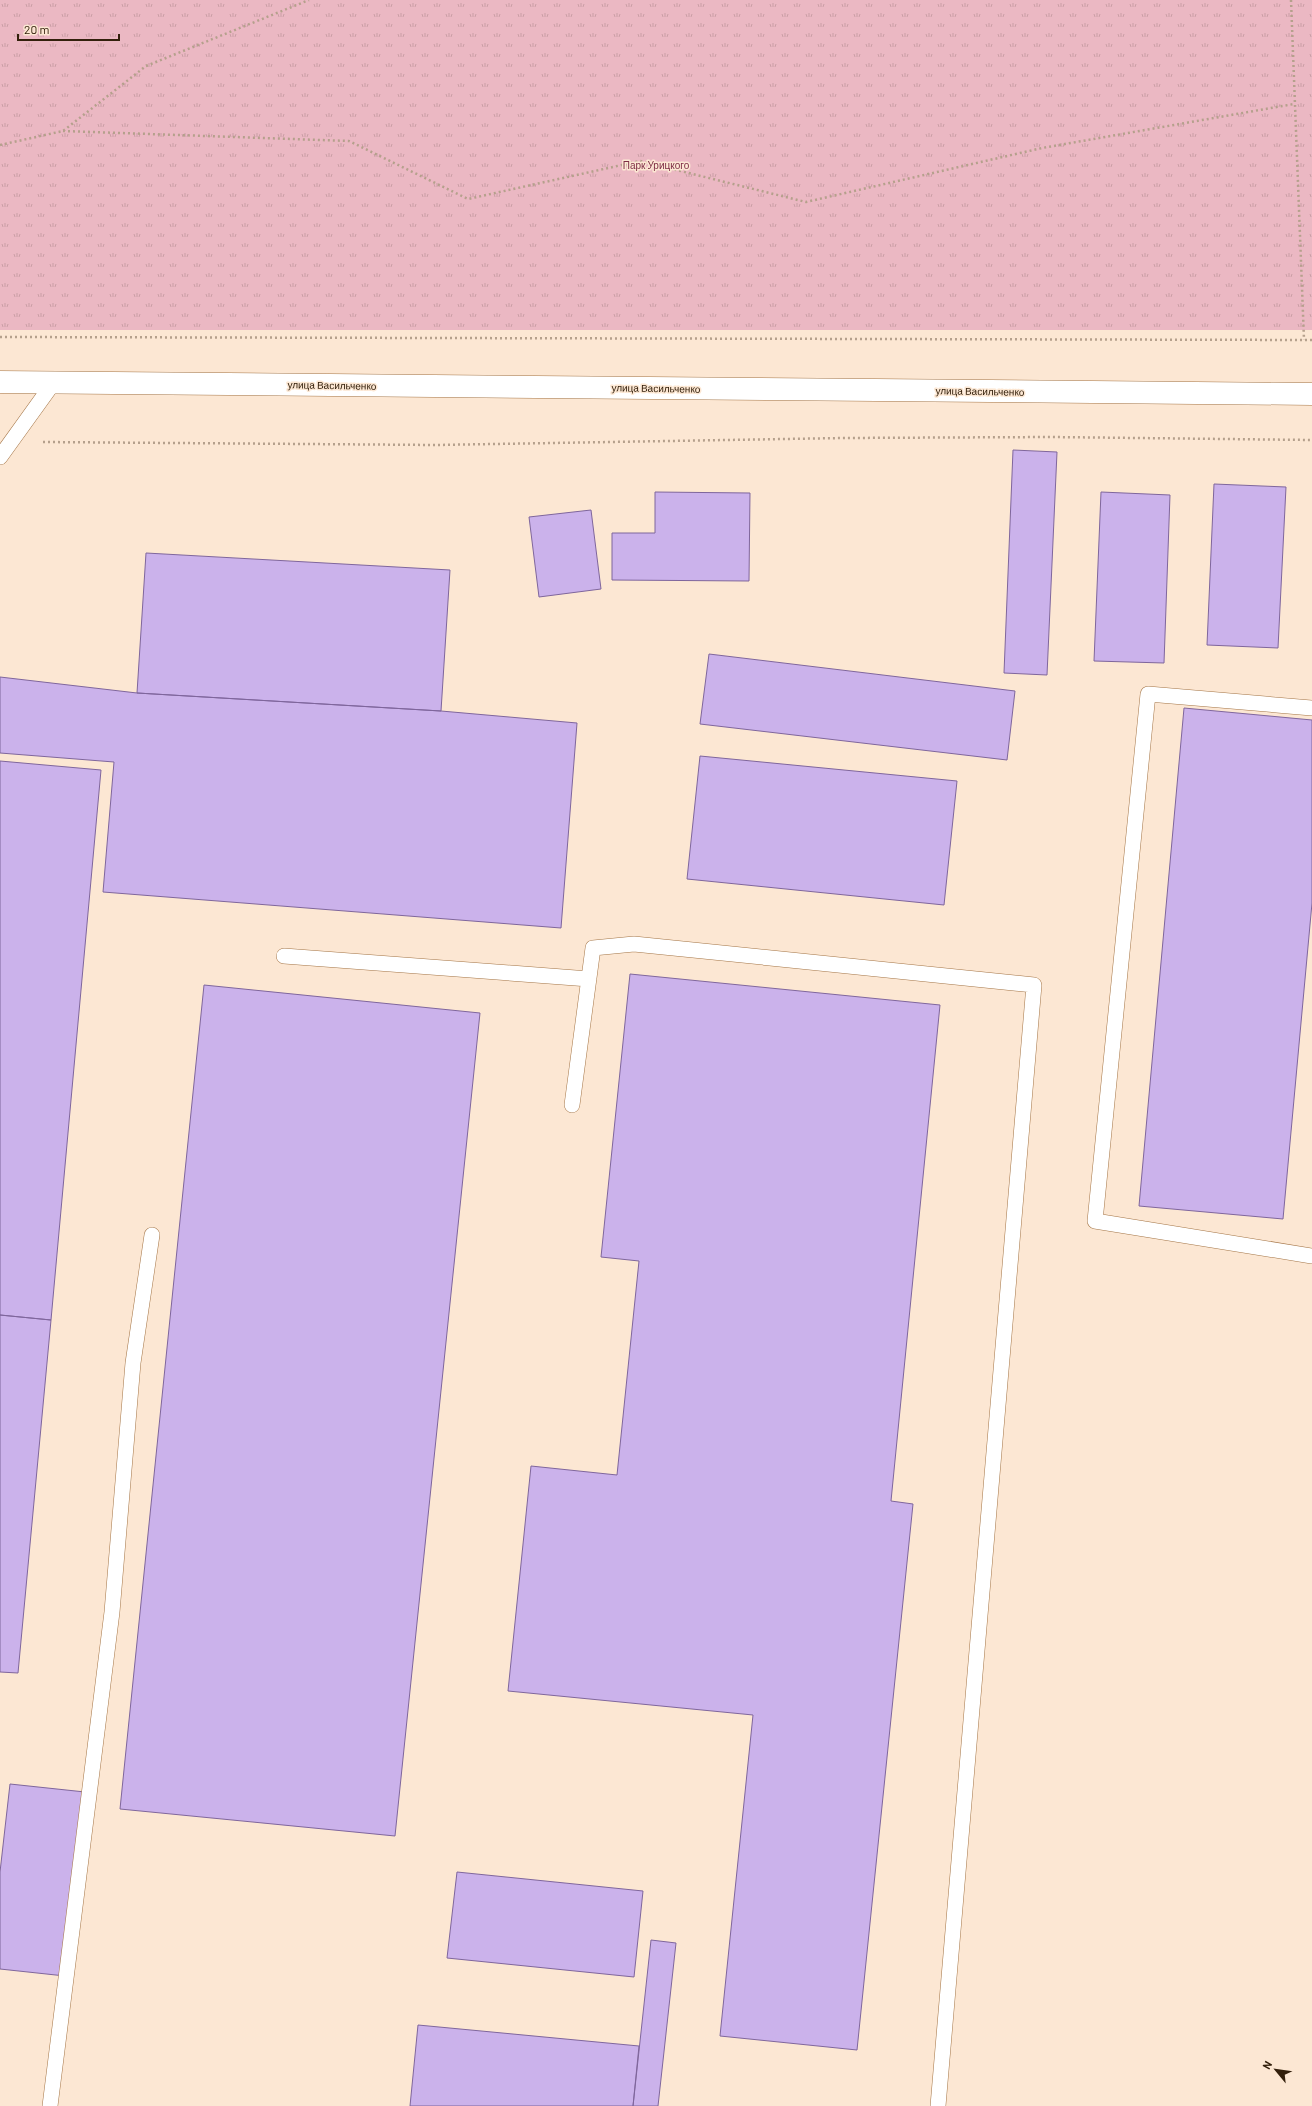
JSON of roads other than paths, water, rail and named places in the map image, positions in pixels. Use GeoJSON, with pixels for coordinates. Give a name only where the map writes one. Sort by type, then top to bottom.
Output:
{"type":"FeatureCollection","features":[{"type":"Feature","properties":{"kind":"main road","name":"улица Васильченко"},"geometry":{"type":"LineString","coordinates":[[0,382],[1312,394]]}},
{"type":"Feature","properties":{"kind":"lane"},"geometry":{"type":"LineString","coordinates":[[0,457],[54,382]]}},
{"type":"Feature","properties":{"kind":"lane"},"geometry":{"type":"LineString","coordinates":[[1312,708],[1148,694],[1094,1221],[1312,1256]]}},
{"type":"Feature","properties":{"kind":"lane"},"geometry":{"type":"LineString","coordinates":[[572,1105],[593,948],[634,944],[1034,985],[938,2106]]}},
{"type":"Feature","properties":{"kind":"lane"},"geometry":{"type":"LineString","coordinates":[[284,956],[589,979]]}},
{"type":"Feature","properties":{"kind":"lane"},"geometry":{"type":"LineString","coordinates":[[50,2106],[112,1612],[133,1363],[152,1235]]}},
{"type":"Feature","properties":{"kind":"park label","name":"Парк Урицкого"},"geometry":{"type":"Point","coordinates":[656,165]}}]}
